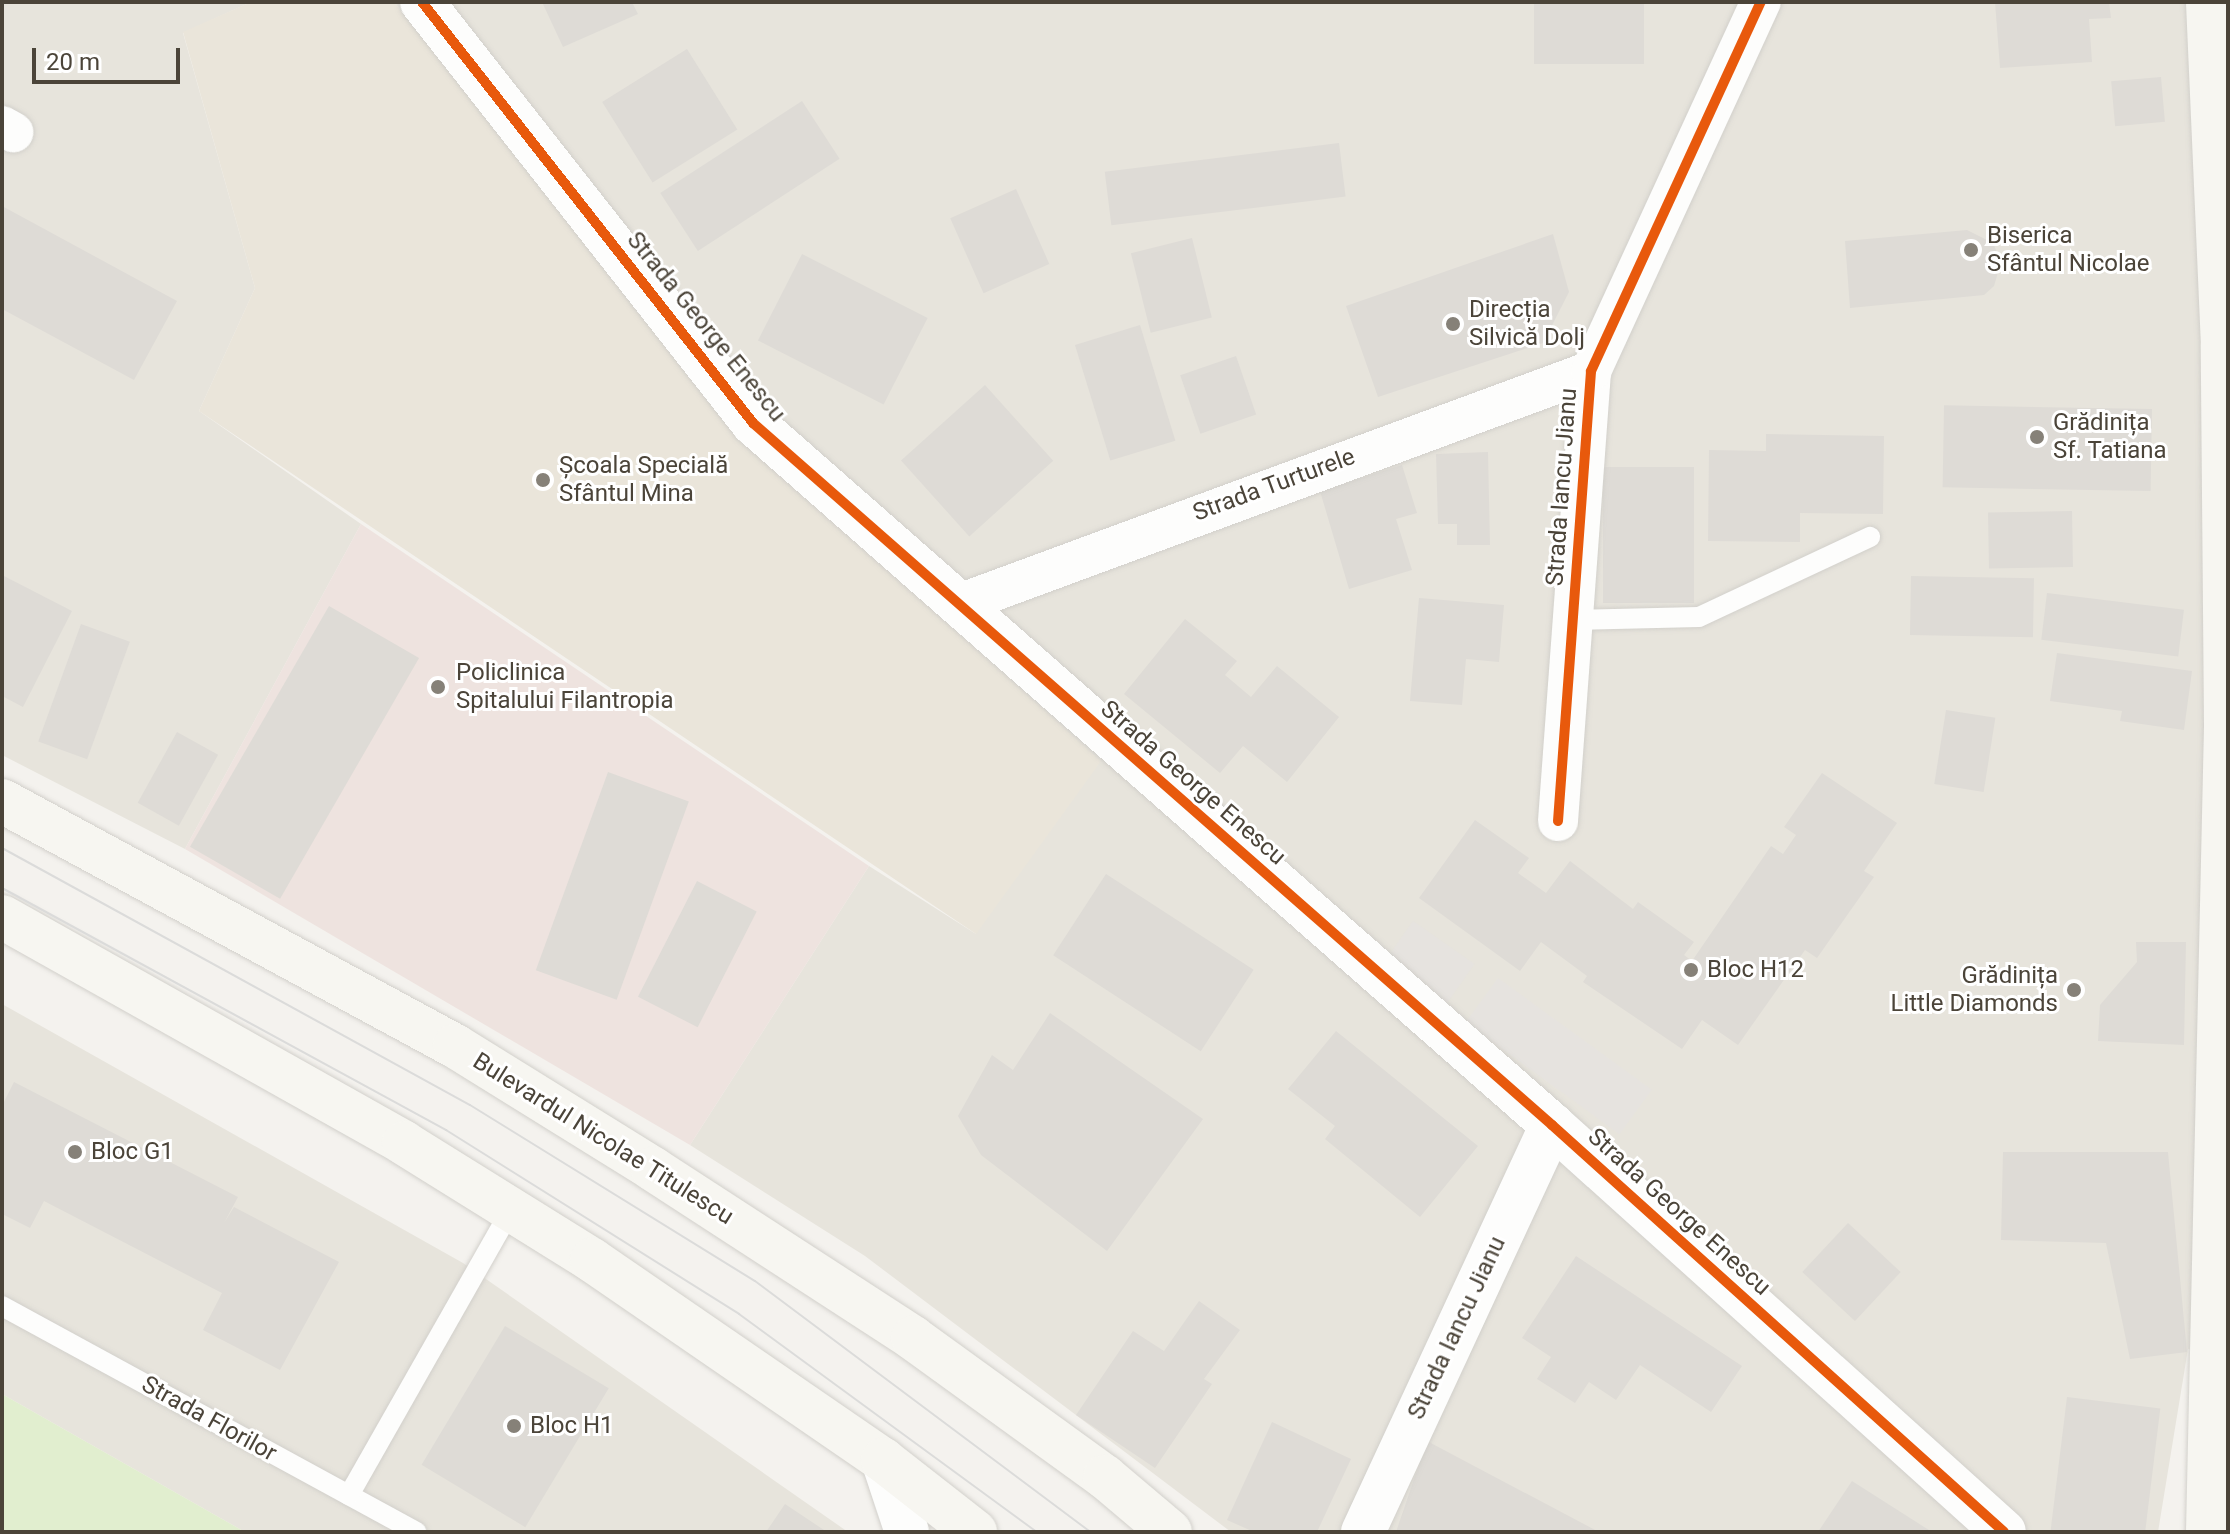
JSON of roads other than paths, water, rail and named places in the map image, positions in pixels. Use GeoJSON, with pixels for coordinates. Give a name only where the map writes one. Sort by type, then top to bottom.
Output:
{"type":"FeatureCollection","features":[{"type":"Feature","properties":{"kind":"main road"},"geometry":{"type":"LineString","coordinates":[[2208,2],[2222,184],[2226,724],[2221,1411],[2208,1532]]}},
{"type":"Feature","properties":{"kind":"main road","name":"Bulevardul Nicolae Titulescu"},"geometry":{"type":"LineString","coordinates":[[2,801],[455,1046],[653,1169],[913,1338],[1105,1477],[1170,1532]]}},
{"type":"Feature","properties":{"kind":"main road"},"geometry":{"type":"LineString","coordinates":[[2,917],[404,1143],[511,1210],[883,1460],[975,1532]]}},
{"type":"Feature","properties":{"kind":"street","name":"Strada George Enescu"},"geometry":{"type":"LineString","coordinates":[[422,2],[753,423],[1552,1125],[2004,1532]]}},
{"type":"Feature","properties":{"kind":"street","name":"Strada Iancu Jianu"},"geometry":{"type":"LineString","coordinates":[[1558,821],[1591,371],[1761,2]]}},
{"type":"Feature","properties":{"kind":"street","name":"Strada Turturele"},"geometry":{"type":"LineString","coordinates":[[959,604],[1591,371]]}},
{"type":"Feature","properties":{"kind":"street","name":"Strada Iancu Jianu"},"geometry":{"type":"LineString","coordinates":[[1363,1532],[1552,1125]]}},
{"type":"Feature","properties":{"kind":"street"},"geometry":{"type":"LineString","coordinates":[[883,1460],[907,1532]]}},
{"type":"Feature","properties":{"kind":"lane"},"geometry":{"type":"LineString","coordinates":[[1572,620],[1699,617],[1870,537]]}},
{"type":"Feature","properties":{"kind":"lane"},"geometry":{"type":"LineString","coordinates":[[349,1495],[511,1210]]}},
{"type":"Feature","properties":{"kind":"lane","name":"Strada Florilor"},"geometry":{"type":"LineString","coordinates":[[2,1306],[416,1532]]}},
{"type":"Feature","properties":{"kind":"tram line"},"geometry":{"type":"LineString","coordinates":[[2,848],[470,1105],[755,1281],[1090,1532]]}},
{"type":"Feature","properties":{"kind":"tram line"},"geometry":{"type":"LineString","coordinates":[[2,888],[446,1130],[739,1314],[1037,1532]]}},
{"type":"Feature","properties":{"kind":"place","name":"Biserica Sfântul Nicolae"},"geometry":{"type":"Point","coordinates":[1971,250]}},
{"type":"Feature","properties":{"kind":"place","name":"Direcția Silvică Dolj"},"geometry":{"type":"Point","coordinates":[1453,324]}},
{"type":"Feature","properties":{"kind":"place","name":"Grădinița Sf. Tatiana"},"geometry":{"type":"Point","coordinates":[2037,437]}},
{"type":"Feature","properties":{"kind":"place","name":"Școala Specială Sfântul Mina"},"geometry":{"type":"Point","coordinates":[543,480]}},
{"type":"Feature","properties":{"kind":"place","name":"Policlinica Spitalului Filantropia"},"geometry":{"type":"Point","coordinates":[438,687]}},
{"type":"Feature","properties":{"kind":"place","name":"Bloc H12"},"geometry":{"type":"Point","coordinates":[1691,970]}},
{"type":"Feature","properties":{"kind":"place","name":"Grădinița Little Diamonds"},"geometry":{"type":"Point","coordinates":[2074,990]}},
{"type":"Feature","properties":{"kind":"place","name":"Bloc G1"},"geometry":{"type":"Point","coordinates":[75,1152]}},
{"type":"Feature","properties":{"kind":"place","name":"Bloc H1"},"geometry":{"type":"Point","coordinates":[514,1426]}}]}
